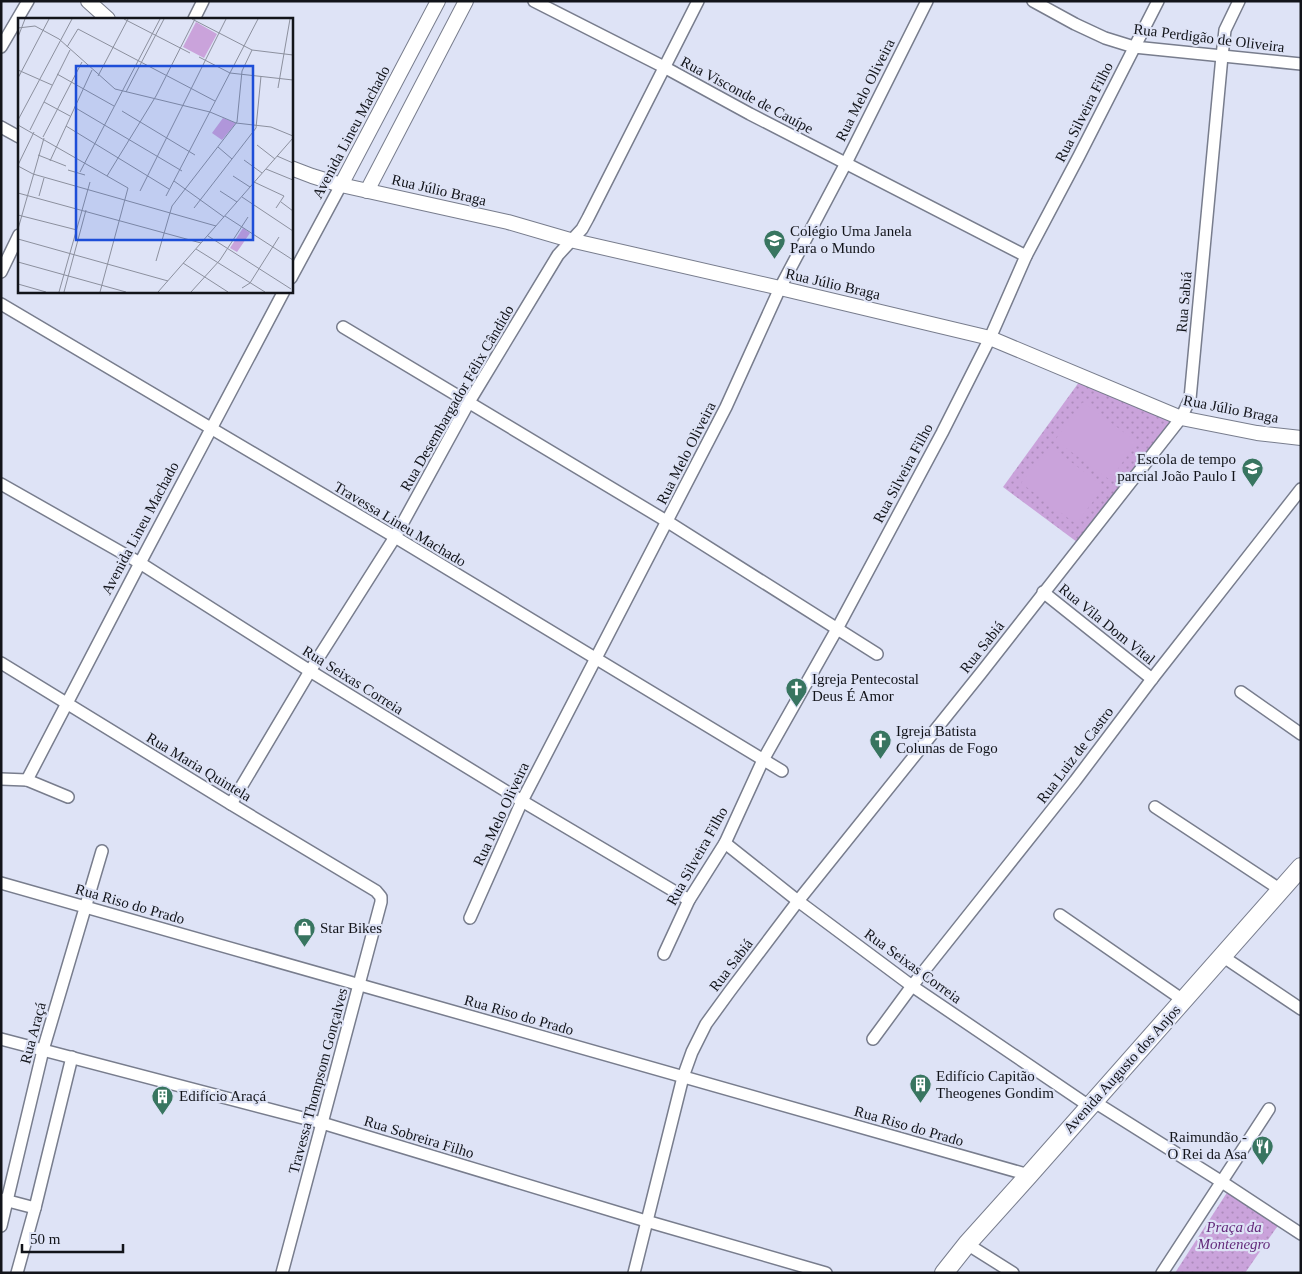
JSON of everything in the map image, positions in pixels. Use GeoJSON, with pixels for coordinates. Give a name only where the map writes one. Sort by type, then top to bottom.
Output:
{"type":"FeatureCollection","features":[{"type":"Feature","properties":{"kind":"main road","name":"Avenida Augusto dos Anjos"},"geometry":{"type":"LineString","coordinates":[[944,1273],[967,1244],[1301,867]]}},
{"type":"Feature","properties":{"kind":"street"},"geometry":{"type":"LineString","coordinates":[[1,47],[28,1]]}},
{"type":"Feature","properties":{"kind":"street"},"geometry":{"type":"LineString","coordinates":[[88,1],[107,18]]}},
{"type":"Feature","properties":{"kind":"street"},"geometry":{"type":"LineString","coordinates":[[194,18],[203,1]]}},
{"type":"Feature","properties":{"kind":"street","name":"Avenida Lineu Machado"},"geometry":{"type":"LineString","coordinates":[[292,276],[438,1]]}},
{"type":"Feature","properties":{"kind":"street"},"geometry":{"type":"LineString","coordinates":[[367,191],[466,1]]}},
{"type":"Feature","properties":{"kind":"street","name":"Rua Visconde de Cauípe"},"geometry":{"type":"LineString","coordinates":[[534,1],[1026,256]]}},
{"type":"Feature","properties":{"kind":"street","name":"Rua Desembargador Félix Cândido"},"geometry":{"type":"LineString","coordinates":[[231,804],[310,671],[394,537],[468,402],[558,255],[582,229],[698,1]]}},
{"type":"Feature","properties":{"kind":"street","name":"Rua Melo Oliveira"},"geometry":{"type":"LineString","coordinates":[[470,918],[522,801],[668,522],[726,407],[780,288],[846,163],[927,1]]}},
{"type":"Feature","properties":{"kind":"street","name":"Rua Perdigão de Oliveira"},"geometry":{"type":"LineString","coordinates":[[1033,1],[1105,38],[1134,47],[1301,64]]}},
{"type":"Feature","properties":{"kind":"street","name":"Rua Silveira Filho"},"geometry":{"type":"LineString","coordinates":[[664,954],[689,900],[725,843],[763,760],[837,629],[942,433],[990,338],[1026,256],[1158,1]]}},
{"type":"Feature","properties":{"kind":"street","name":"Rua Sabiá"},"geometry":{"type":"LineString","coordinates":[[634,1273],[683,1077],[692,1052],[706,1024],[798,901],[981,673],[1181,418],[1190,399],[1225,30],[1239,1]]}},
{"type":"Feature","properties":{"kind":"street"},"geometry":{"type":"LineString","coordinates":[[1,127],[18,136]]}},
{"type":"Feature","properties":{"kind":"street","name":"Rua Júlio Braga"},"geometry":{"type":"LineString","coordinates":[[292,168],[341,185],[508,222],[570,240],[990,338],[1181,418],[1258,433],[1301,438]]}},
{"type":"Feature","properties":{"kind":"street"},"geometry":{"type":"LineString","coordinates":[[1,272],[18,237]]}},
{"type":"Feature","properties":{"kind":"street","name":"Avenida Lineu Machado"},"geometry":{"type":"LineString","coordinates":[[27,780],[283,292]]}},
{"type":"Feature","properties":{"kind":"street","name":"Travessa Lineu Machado"},"geometry":{"type":"LineString","coordinates":[[1,304],[394,537],[782,771]]}},
{"type":"Feature","properties":{"kind":"street"},"geometry":{"type":"LineString","coordinates":[[343,327],[668,522],[877,654]]}},
{"type":"Feature","properties":{"kind":"street","name":"Rua Seixas Correia"},"geometry":{"type":"LineString","coordinates":[[1,484],[140,563],[310,671],[522,801],[689,900]]}},
{"type":"Feature","properties":{"kind":"street","name":"Rua Luiz de Castro"},"geometry":{"type":"LineString","coordinates":[[873,1039],[912,986],[1075,781],[1152,679],[1301,489]]}},
{"type":"Feature","properties":{"kind":"street","name":"Rua Vila Dom Vital"},"geometry":{"type":"LineString","coordinates":[[1043,592],[1152,679]]}},
{"type":"Feature","properties":{"kind":"street","name":"Rua Maria Quintela"},"geometry":{"type":"LineString","coordinates":[[1,663],[376,891],[381,897]]}},
{"type":"Feature","properties":{"kind":"street"},"geometry":{"type":"LineString","coordinates":[[1241,692],[1301,734]]}},
{"type":"Feature","properties":{"kind":"street"},"geometry":{"type":"LineString","coordinates":[[1,779],[27,780],[68,797]]}},
{"type":"Feature","properties":{"kind":"street"},"geometry":{"type":"LineString","coordinates":[[1154,807],[1281,890]]}},
{"type":"Feature","properties":{"kind":"street","name":"Rua Seixas Correia"},"geometry":{"type":"LineString","coordinates":[[725,843],[798,901],[912,986],[1091,1104],[1222,1182],[1301,1234]]}},
{"type":"Feature","properties":{"kind":"street","name":"Rua Araçá"},"geometry":{"type":"LineString","coordinates":[[1,1226],[4,1200],[43,1050],[102,851]]}},
{"type":"Feature","properties":{"kind":"street","name":"Rua Riso do Prado"},"geometry":{"type":"LineString","coordinates":[[1,883],[1029,1175]]}},
{"type":"Feature","properties":{"kind":"street","name":"Travessa Thompsom Gonçalves"},"geometry":{"type":"LineString","coordinates":[[282,1273],[381,897]]}},
{"type":"Feature","properties":{"kind":"street"},"geometry":{"type":"LineString","coordinates":[[1060,915],[1183,1000]]}},
{"type":"Feature","properties":{"kind":"street"},"geometry":{"type":"LineString","coordinates":[[1222,956],[1301,1009]]}},
{"type":"Feature","properties":{"kind":"street","name":"Rua Sobreira Filho"},"geometry":{"type":"LineString","coordinates":[[1,1039],[322,1123],[646,1221],[826,1273]]}},
{"type":"Feature","properties":{"kind":"street"},"geometry":{"type":"LineString","coordinates":[[17,1273],[72,1057]]}},
{"type":"Feature","properties":{"kind":"street"},"geometry":{"type":"LineString","coordinates":[[1162,1273],[1269,1109]]}},
{"type":"Feature","properties":{"kind":"street"},"geometry":{"type":"LineString","coordinates":[[4,1200],[35,1208]]}},
{"type":"Feature","properties":{"kind":"street"},"geometry":{"type":"LineString","coordinates":[[967,1244],[1013,1273]]}},
{"type":"Feature","properties":{"kind":"green space"},"geometry":{"type":"Polygon","coordinates":[[[1082,378],[1176,418],[1077,542],[1003,487],[1082,378]]]}},
{"type":"Feature","properties":{"kind":"green space"},"geometry":{"type":"Polygon","coordinates":[[[1083,402],[1137,442],[1110,480],[1055,440],[1083,402]]]}},
{"type":"Feature","properties":{"kind":"green space"},"geometry":{"type":"Polygon","coordinates":[[[1050,446],[1104,487],[1076,524],[1021,483],[1050,446]]]}},
{"type":"Feature","properties":{"kind":"green space","name":"Praça da Montenegro"},"geometry":{"type":"Polygon","coordinates":[[[1228,1191],[1279,1224],[1245,1273],[1175,1273],[1228,1191]]]}},
{"type":"Feature","properties":{"kind":"place","name":"Colégio Uma Janela Para o Mundo"},"geometry":{"type":"Point","coordinates":[774,259]}},
{"type":"Feature","properties":{"kind":"place","name":"Escola de tempo parcial João Paulo I"},"geometry":{"type":"Point","coordinates":[1252,487]}},
{"type":"Feature","properties":{"kind":"place","name":"Igreja Pentecostal Deus É Amor"},"geometry":{"type":"Point","coordinates":[796,707]}},
{"type":"Feature","properties":{"kind":"place","name":"Igreja Batista Colunas de Fogo"},"geometry":{"type":"Point","coordinates":[880,759]}},
{"type":"Feature","properties":{"kind":"place","name":"Star Bikes"},"geometry":{"type":"Point","coordinates":[304,947]}},
{"type":"Feature","properties":{"kind":"place","name":"Edifício Capitão Theogenes Gondim"},"geometry":{"type":"Point","coordinates":[920,1104]}},
{"type":"Feature","properties":{"kind":"place","name":"Edifício Araçá"},"geometry":{"type":"Point","coordinates":[163,1115]}},
{"type":"Feature","properties":{"kind":"place","name":"Raimundão - O Rei da Asa"},"geometry":{"type":"Point","coordinates":[1263,1165]}}]}
